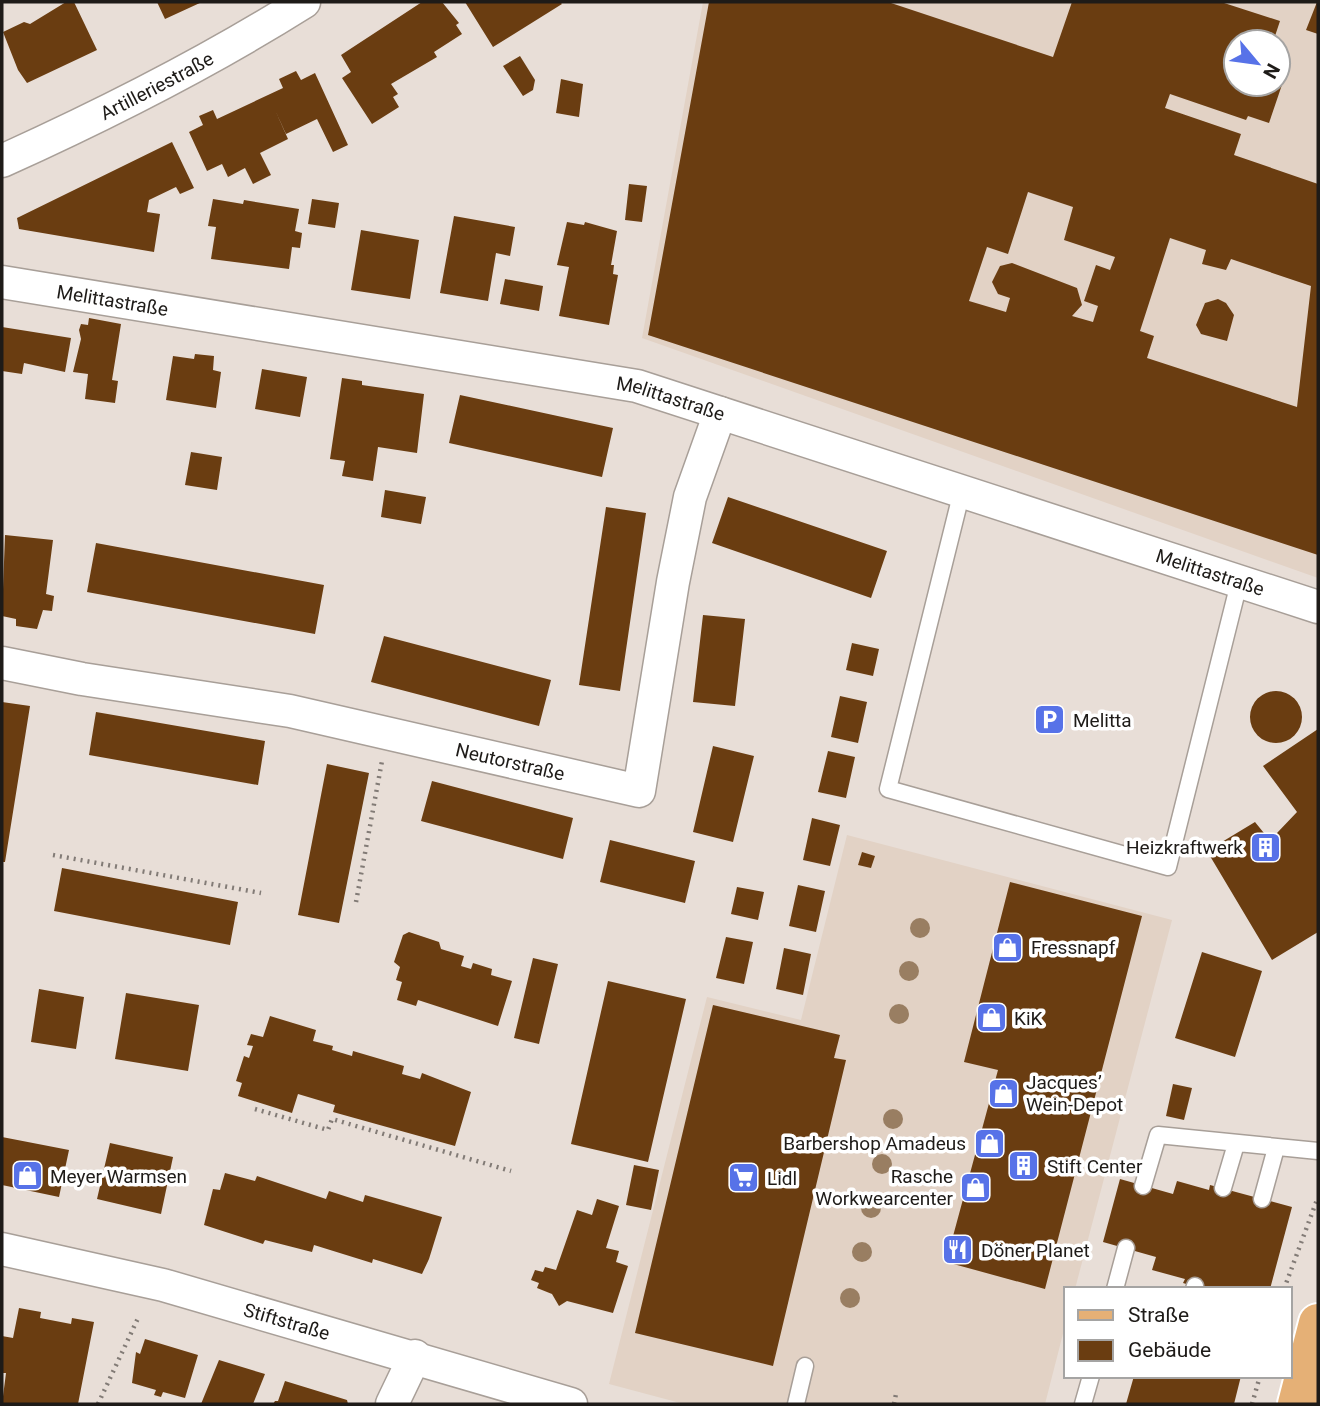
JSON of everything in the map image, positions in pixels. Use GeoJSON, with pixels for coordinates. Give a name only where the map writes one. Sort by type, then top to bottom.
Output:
{"type":"FeatureCollection","features":[{"type":"Feature","properties":{"kind":"main road"},"geometry":{"type":"LineString","coordinates":[[1297,1404],[1306,1340]]}},
{"type":"Feature","properties":{"kind":"street","name":"Artilleriestraße"},"geometry":{"type":"LineString","coordinates":[[2,160],[78,126],[223,53],[304,2]]}},
{"type":"Feature","properties":{"kind":"street","name":"Melittastraße"},"geometry":{"type":"LineString","coordinates":[[2,282],[637,386],[1318,607]]}},
{"type":"Feature","properties":{"kind":"street","name":"Neutorstraße"},"geometry":{"type":"LineString","coordinates":[[2,663],[82,679],[290,711],[639,791],[673,582],[688,509],[720,413]]}},
{"type":"Feature","properties":{"kind":"street","name":"Stiftstraße"},"geometry":{"type":"LineString","coordinates":[[2,1249],[163,1286],[415,1356],[571,1404]]}},
{"type":"Feature","properties":{"kind":"street"},"geometry":{"type":"LineString","coordinates":[[392,1404],[415,1356]]}},
{"type":"Feature","properties":{"kind":"lane"},"geometry":{"type":"LineString","coordinates":[[962,491],[888,789],[1168,867],[1239,583]]}},
{"type":"Feature","properties":{"kind":"lane"},"geometry":{"type":"LineString","coordinates":[[1143,1186],[1158,1135],[1318,1151]]}},
{"type":"Feature","properties":{"kind":"lane"},"geometry":{"type":"LineString","coordinates":[[1223,1188],[1236,1144]]}},
{"type":"Feature","properties":{"kind":"lane"},"geometry":{"type":"LineString","coordinates":[[1262,1199],[1276,1148]]}},
{"type":"Feature","properties":{"kind":"lane"},"geometry":{"type":"LineString","coordinates":[[1116,1287],[1126,1248]]}},
{"type":"Feature","properties":{"kind":"lane"},"geometry":{"type":"LineString","coordinates":[[796,1404],[805,1366]]}},
{"type":"Feature","properties":{"kind":"lane"},"geometry":{"type":"LineString","coordinates":[[1083,1404],[1090,1378]]}},
{"type":"Feature","properties":{"kind":"path"},"geometry":{"type":"LineString","coordinates":[[356,902],[388,733]]}},
{"type":"Feature","properties":{"kind":"path"},"geometry":{"type":"LineString","coordinates":[[53,855],[261,893]]}},
{"type":"Feature","properties":{"kind":"path"},"geometry":{"type":"LineString","coordinates":[[256,1109],[328,1130],[332,1119],[510,1171]]}},
{"type":"Feature","properties":{"kind":"path"},"geometry":{"type":"LineString","coordinates":[[1285,1287],[1318,1197]]}},
{"type":"Feature","properties":{"kind":"path"},"geometry":{"type":"LineString","coordinates":[[98,1404],[139,1316]]}},
{"type":"Feature","properties":{"kind":"path"},"geometry":{"type":"LineString","coordinates":[[1252,1404],[1258,1378]]}},
{"type":"Feature","properties":{"kind":"path"},"geometry":{"type":"LineString","coordinates":[[894,1404],[897,1394]]}},
{"type":"Feature","properties":{"kind":"shaded area"},"geometry":{"type":"Polygon","coordinates":[[[703,2],[1318,2],[1318,578],[642,338],[703,2]]]}},
{"type":"Feature","properties":{"kind":"shaded area"},"geometry":{"type":"Polygon","coordinates":[[[847,835],[1172,920],[1076,1287],[1064,1287],[1064,1330],[1045,1404],[684,1404],[609,1384],[707,997],[801,1020],[847,835]]]}},
{"type":"Feature","properties":{"kind":"building"},"geometry":{"type":"Polygon","coordinates":[[[66,2],[74,2],[97,50],[27,83],[18,70],[3,32],[24,22],[30,24],[66,2]]]}},
{"type":"Feature","properties":{"kind":"building"},"geometry":{"type":"Polygon","coordinates":[[[157,2],[202,2],[165,19],[157,2]]]}},
{"type":"Feature","properties":{"kind":"building"},"geometry":{"type":"Polygon","coordinates":[[[422,2],[442,2],[459,23],[456,25],[462,34],[434,52],[437,57],[391,84],[398,94],[393,97],[399,107],[372,124],[342,78],[351,72],[341,55],[422,2]]]}},
{"type":"Feature","properties":{"kind":"building"},"geometry":{"type":"Polygon","coordinates":[[[465,2],[560,2],[562,4],[493,47],[465,2]]]}},
{"type":"Feature","properties":{"kind":"building"},"geometry":{"type":"Polygon","coordinates":[[[709,2],[888,2],[1053,57],[1072,2],[1221,2],[1280,21],[1278,28],[1222,28],[1222,98],[1277,98],[1269,123],[1248,116],[1246,120],[1170,94],[1165,108],[1241,134],[1234,155],[1318,184],[1318,555],[648,335],[709,2]],[[1028,192],[1008,254],[987,247],[969,301],[1006,312],[1010,298],[998,294],[992,282],[1000,266],[1012,263],[1077,288],[1082,305],[1072,316],[1093,322],[1098,306],[1084,301],[1096,265],[1110,270],[1115,257],[1064,240],[1073,207],[1028,192]],[[1170,238],[1140,331],[1154,336],[1147,358],[1297,407],[1311,286],[1231,259],[1226,270],[1202,264],[1206,250],[1170,238]]]}},
{"type":"Feature","properties":{"kind":"building"},"geometry":{"type":"Polygon","coordinates":[[[1318,2],[1318,34],[1306,30],[1318,2]]]}},
{"type":"Feature","properties":{"kind":"building"},"geometry":{"type":"Polygon","coordinates":[[[520,56],[535,80],[533,90],[523,96],[503,66],[520,56]]]}},
{"type":"Feature","properties":{"kind":"building"},"geometry":{"type":"Polygon","coordinates":[[[296,71],[301,80],[315,73],[348,145],[333,152],[317,119],[286,134],[275,110],[288,139],[260,153],[271,175],[253,184],[245,168],[228,177],[222,164],[207,171],[189,132],[203,125],[199,116],[213,110],[217,119],[283,88],[279,79],[296,71]]]}},
{"type":"Feature","properties":{"kind":"building"},"geometry":{"type":"Polygon","coordinates":[[[561,79],[583,84],[579,117],[556,113],[561,79]]]}},
{"type":"Feature","properties":{"kind":"building"},"geometry":{"type":"Polygon","coordinates":[[[172,142],[194,188],[180,194],[176,187],[149,200],[147,212],[160,214],[154,252],[19,229],[17,218],[172,142]]]}},
{"type":"Feature","properties":{"kind":"building"},"geometry":{"type":"Polygon","coordinates":[[[629,184],[647,186],[642,222],[625,220],[629,184]]]}},
{"type":"Feature","properties":{"kind":"building"},"geometry":{"type":"Polygon","coordinates":[[[213,199],[243,204],[244,200],[299,209],[295,231],[302,233],[300,248],[292,247],[289,269],[211,259],[216,227],[208,226],[213,199]]]}},
{"type":"Feature","properties":{"kind":"building"},"geometry":{"type":"Polygon","coordinates":[[[312,199],[339,203],[335,228],[308,224],[312,199]]]}},
{"type":"Feature","properties":{"kind":"building"},"geometry":{"type":"Polygon","coordinates":[[[454,216],[515,227],[510,256],[496,253],[488,301],[440,293],[454,216]]]}},
{"type":"Feature","properties":{"kind":"building"},"geometry":{"type":"Polygon","coordinates":[[[567,222],[584,225],[585,222],[617,231],[611,265],[614,265],[613,274],[618,275],[609,325],[559,316],[569,267],[557,265],[567,222]]]}},
{"type":"Feature","properties":{"kind":"building"},"geometry":{"type":"Polygon","coordinates":[[[361,230],[419,240],[410,299],[351,290],[361,230]]]}},
{"type":"Feature","properties":{"kind":"building"},"geometry":{"type":"Polygon","coordinates":[[[505,279],[543,286],[539,311],[500,304],[505,279]]]}},
{"type":"Feature","properties":{"kind":"building"},"geometry":{"type":"Polygon","coordinates":[[[1218,299],[1226,303],[1234,315],[1227,341],[1201,334],[1196,325],[1205,303],[1218,299]]]}},
{"type":"Feature","properties":{"kind":"building"},"geometry":{"type":"Polygon","coordinates":[[[89,318],[121,324],[112,380],[118,381],[115,403],[85,399],[88,374],[73,372],[81,339],[79,330],[81,324],[88,325],[89,318]]]}},
{"type":"Feature","properties":{"kind":"building"},"geometry":{"type":"Polygon","coordinates":[[[2,327],[71,338],[65,372],[24,363],[22,374],[2,371],[2,327]]]}},
{"type":"Feature","properties":{"kind":"building"},"geometry":{"type":"Polygon","coordinates":[[[195,354],[214,356],[213,370],[221,372],[216,408],[166,400],[173,356],[194,359],[195,354]]]}},
{"type":"Feature","properties":{"kind":"building"},"geometry":{"type":"Polygon","coordinates":[[[262,369],[307,377],[300,417],[255,409],[262,369]]]}},
{"type":"Feature","properties":{"kind":"building"},"geometry":{"type":"Polygon","coordinates":[[[342,378],[362,381],[362,385],[424,394],[417,453],[378,447],[373,481],[342,476],[345,461],[330,459],[342,378]]]}},
{"type":"Feature","properties":{"kind":"building"},"geometry":{"type":"Polygon","coordinates":[[[460,395],[613,428],[602,477],[449,443],[460,395]]]}},
{"type":"Feature","properties":{"kind":"building"},"geometry":{"type":"Polygon","coordinates":[[[191,452],[222,457],[217,490],[185,485],[191,452]]]}},
{"type":"Feature","properties":{"kind":"building"},"geometry":{"type":"Polygon","coordinates":[[[385,490],[426,497],[421,524],[381,517],[385,490]]]}},
{"type":"Feature","properties":{"kind":"building"},"geometry":{"type":"Polygon","coordinates":[[[728,497],[887,551],[871,598],[712,543],[728,497]]]}},
{"type":"Feature","properties":{"kind":"building"},"geometry":{"type":"Polygon","coordinates":[[[606,507],[646,513],[620,691],[579,685],[606,507]]]}},
{"type":"Feature","properties":{"kind":"building"},"geometry":{"type":"Polygon","coordinates":[[[5,535],[53,540],[46,594],[54,596],[52,611],[43,610],[37,629],[16,626],[16,619],[2,616],[5,535]]]}},
{"type":"Feature","properties":{"kind":"building"},"geometry":{"type":"Polygon","coordinates":[[[96,543],[324,585],[315,634],[87,592],[96,543]]]}},
{"type":"Feature","properties":{"kind":"building"},"geometry":{"type":"Polygon","coordinates":[[[703,615],[745,619],[735,706],[693,702],[703,615]]]}},
{"type":"Feature","properties":{"kind":"building"},"geometry":{"type":"Polygon","coordinates":[[[384,636],[551,680],[539,726],[371,682],[384,636]]]}},
{"type":"Feature","properties":{"kind":"building"},"geometry":{"type":"Polygon","coordinates":[[[852,643],[879,649],[873,676],[846,670],[852,643]]]}},
{"type":"Feature","properties":{"kind":"building"},"geometry":{"type":"Polygon","coordinates":[[[1276,691],[1295,698],[1302,717],[1295,736],[1276,743],[1257,736],[1250,717],[1257,698],[1276,691]]]}},
{"type":"Feature","properties":{"kind":"building"},"geometry":{"type":"Polygon","coordinates":[[[840,696],[867,702],[858,743],[831,737],[840,696]]]}},
{"type":"Feature","properties":{"kind":"building"},"geometry":{"type":"Polygon","coordinates":[[[2,702],[30,706],[5,862],[2,862],[2,702]]]}},
{"type":"Feature","properties":{"kind":"building"},"geometry":{"type":"Polygon","coordinates":[[[96,712],[265,741],[258,785],[89,755],[96,712]]]}},
{"type":"Feature","properties":{"kind":"building","name":"Heizkraftwerk"},"geometry":{"type":"Polygon","coordinates":[[[1318,729],[1318,932],[1272,960],[1207,851],[1255,822],[1272,843],[1280,836],[1277,833],[1297,812],[1263,766],[1318,729]]]}},
{"type":"Feature","properties":{"kind":"building"},"geometry":{"type":"Polygon","coordinates":[[[713,746],[754,756],[733,842],[693,832],[713,746]]]}},
{"type":"Feature","properties":{"kind":"building"},"geometry":{"type":"Polygon","coordinates":[[[828,751],[855,757],[846,798],[818,792],[828,751]]]}},
{"type":"Feature","properties":{"kind":"building"},"geometry":{"type":"Polygon","coordinates":[[[327,764],[369,773],[339,923],[298,915],[327,764]]]}},
{"type":"Feature","properties":{"kind":"building"},"geometry":{"type":"Polygon","coordinates":[[[432,781],[573,818],[563,859],[421,821],[432,781]]]}},
{"type":"Feature","properties":{"kind":"building"},"geometry":{"type":"Polygon","coordinates":[[[812,818],[840,825],[830,866],[803,860],[812,818]]]}},
{"type":"Feature","properties":{"kind":"building"},"geometry":{"type":"Polygon","coordinates":[[[610,840],[695,861],[685,903],[600,882],[610,840]]]}},
{"type":"Feature","properties":{"kind":"building"},"geometry":{"type":"Polygon","coordinates":[[[862,852],[875,856],[871,868],[858,865],[862,852]]]}},
{"type":"Feature","properties":{"kind":"building"},"geometry":{"type":"Polygon","coordinates":[[[62,868],[238,902],[230,945],[54,911],[62,868]]]}},
{"type":"Feature","properties":{"kind":"building","name":"Stift Center"},"geometry":{"type":"Polygon","coordinates":[[[1010,882],[1142,916],[1045,1289],[946,1262],[998,1070],[964,1062],[1010,882]]]}},
{"type":"Feature","properties":{"kind":"building"},"geometry":{"type":"Polygon","coordinates":[[[798,885],[825,891],[816,932],[789,926],[798,885]]]}},
{"type":"Feature","properties":{"kind":"building"},"geometry":{"type":"Polygon","coordinates":[[[737,887],[764,892],[758,920],[731,914],[737,887]]]}},
{"type":"Feature","properties":{"kind":"building"},"geometry":{"type":"Polygon","coordinates":[[[409,932],[439,942],[441,949],[464,956],[461,966],[471,969],[473,963],[492,969],[491,975],[512,981],[498,1026],[418,1000],[416,1006],[397,1000],[402,982],[396,980],[400,967],[394,962],[403,935],[409,932]]]}},
{"type":"Feature","properties":{"kind":"building"},"geometry":{"type":"Polygon","coordinates":[[[726,937],[753,942],[744,984],[716,978],[726,937]]]}},
{"type":"Feature","properties":{"kind":"building"},"geometry":{"type":"Polygon","coordinates":[[[784,948],[811,954],[803,995],[776,989],[784,948]]]}},
{"type":"Feature","properties":{"kind":"building"},"geometry":{"type":"Polygon","coordinates":[[[1202,952],[1262,971],[1235,1057],[1175,1038],[1202,952]]]}},
{"type":"Feature","properties":{"kind":"building"},"geometry":{"type":"Polygon","coordinates":[[[533,958],[558,964],[539,1044],[514,1038],[533,958]]]}},
{"type":"Feature","properties":{"kind":"building"},"geometry":{"type":"Polygon","coordinates":[[[608,981],[686,999],[648,1162],[571,1144],[608,981]]]}},
{"type":"Feature","properties":{"kind":"building"},"geometry":{"type":"Polygon","coordinates":[[[39,989],[84,997],[76,1049],[31,1042],[39,989]]]}},
{"type":"Feature","properties":{"kind":"building"},"geometry":{"type":"Polygon","coordinates":[[[126,993],[199,1005],[188,1071],[115,1059],[126,993]]]}},
{"type":"Feature","properties":{"kind":"building"},"geometry":{"type":"Polygon","coordinates":[[[713,1005],[840,1035],[834,1058],[846,1060],[773,1366],[635,1333],[713,1005]]]}},
{"type":"Feature","properties":{"kind":"building"},"geometry":{"type":"Polygon","coordinates":[[[270,1016],[316,1030],[313,1041],[333,1046],[332,1050],[352,1056],[353,1051],[404,1066],[402,1074],[420,1079],[422,1073],[471,1092],[455,1146],[333,1112],[335,1105],[298,1094],[292,1113],[238,1096],[242,1083],[236,1081],[244,1056],[249,1058],[253,1046],[247,1045],[251,1034],[263,1037],[270,1016]]]}},
{"type":"Feature","properties":{"kind":"building"},"geometry":{"type":"Polygon","coordinates":[[[1173,1084],[1192,1088],[1184,1120],[1166,1116],[1173,1084]]]}},
{"type":"Feature","properties":{"kind":"building"},"geometry":{"type":"Polygon","coordinates":[[[2,1137],[69,1150],[59,1197],[2,1185],[2,1137]]]}},
{"type":"Feature","properties":{"kind":"building"},"geometry":{"type":"Polygon","coordinates":[[[110,1143],[173,1157],[161,1214],[97,1199],[110,1143]]]}},
{"type":"Feature","properties":{"kind":"building"},"geometry":{"type":"Polygon","coordinates":[[[634,1165],[659,1170],[651,1210],[626,1205],[634,1165]]]}},
{"type":"Feature","properties":{"kind":"building"},"geometry":{"type":"Polygon","coordinates":[[[225,1173],[255,1181],[257,1176],[326,1199],[329,1191],[363,1202],[365,1195],[442,1217],[422,1274],[373,1259],[372,1263],[314,1245],[312,1252],[265,1240],[263,1244],[204,1225],[213,1189],[220,1190],[225,1173]]]}},
{"type":"Feature","properties":{"kind":"building"},"geometry":{"type":"Polygon","coordinates":[[[1120,1179],[1173,1194],[1177,1181],[1209,1190],[1210,1185],[1292,1207],[1271,1287],[1196,1287],[1183,1283],[1185,1279],[1152,1270],[1156,1257],[1103,1242],[1120,1179]]]}},
{"type":"Feature","properties":{"kind":"building"},"geometry":{"type":"Polygon","coordinates":[[[597,1199],[619,1206],[606,1248],[619,1251],[616,1262],[628,1266],[613,1313],[567,1301],[559,1306],[552,1294],[537,1288],[539,1283],[531,1280],[535,1270],[543,1272],[545,1267],[556,1270],[577,1210],[592,1215],[597,1199]]]}},
{"type":"Feature","properties":{"kind":"building"},"geometry":{"type":"Polygon","coordinates":[[[19,1308],[41,1312],[40,1318],[71,1324],[72,1318],[94,1322],[78,1404],[2,1404],[6,1373],[2,1373],[2,1336],[13,1338],[19,1308]]]}},
{"type":"Feature","properties":{"kind":"building"},"geometry":{"type":"Polygon","coordinates":[[[145,1339],[198,1355],[185,1398],[163,1392],[161,1397],[154,1395],[156,1390],[132,1383],[136,1352],[140,1354],[145,1339]]]}},
{"type":"Feature","properties":{"kind":"building"},"geometry":{"type":"Polygon","coordinates":[[[219,1360],[265,1374],[253,1404],[201,1404],[219,1360]]]}},
{"type":"Feature","properties":{"kind":"building"},"geometry":{"type":"Polygon","coordinates":[[[1133,1378],[1240,1378],[1234,1404],[1126,1404],[1133,1378]]]}},
{"type":"Feature","properties":{"kind":"building"},"geometry":{"type":"Polygon","coordinates":[[[285,1381],[347,1400],[348,1404],[273,1404],[278,1401],[285,1381]]]}},
{"type":"Feature","properties":{"kind":"place","name":"Melitta"},"geometry":{"type":"Point","coordinates":[1050,720]}},
{"type":"Feature","properties":{"kind":"place","name":"Heizkraftwerk"},"geometry":{"type":"Point","coordinates":[1266,847]}},
{"type":"Feature","properties":{"kind":"place","name":"Fressnapf"},"geometry":{"type":"Point","coordinates":[1008,947]}},
{"type":"Feature","properties":{"kind":"place","name":"KiK"},"geometry":{"type":"Point","coordinates":[991,1018]}},
{"type":"Feature","properties":{"kind":"place","name":"Jacques’ Wein-Depot"},"geometry":{"type":"Point","coordinates":[1003,1093]}},
{"type":"Feature","properties":{"kind":"place","name":"Barbershop Amadeus"},"geometry":{"type":"Point","coordinates":[989,1143]}},
{"type":"Feature","properties":{"kind":"place","name":"Stift Center"},"geometry":{"type":"Point","coordinates":[1024,1166]}},
{"type":"Feature","properties":{"kind":"place","name":"Meyer Warmsen"},"geometry":{"type":"Point","coordinates":[27,1176]}},
{"type":"Feature","properties":{"kind":"place","name":"Lidl"},"geometry":{"type":"Point","coordinates":[744,1178]}},
{"type":"Feature","properties":{"kind":"place","name":"Rasche Workwearcenter"},"geometry":{"type":"Point","coordinates":[976,1187]}},
{"type":"Feature","properties":{"kind":"place","name":"Döner Planet"},"geometry":{"type":"Point","coordinates":[958,1250]}}]}
